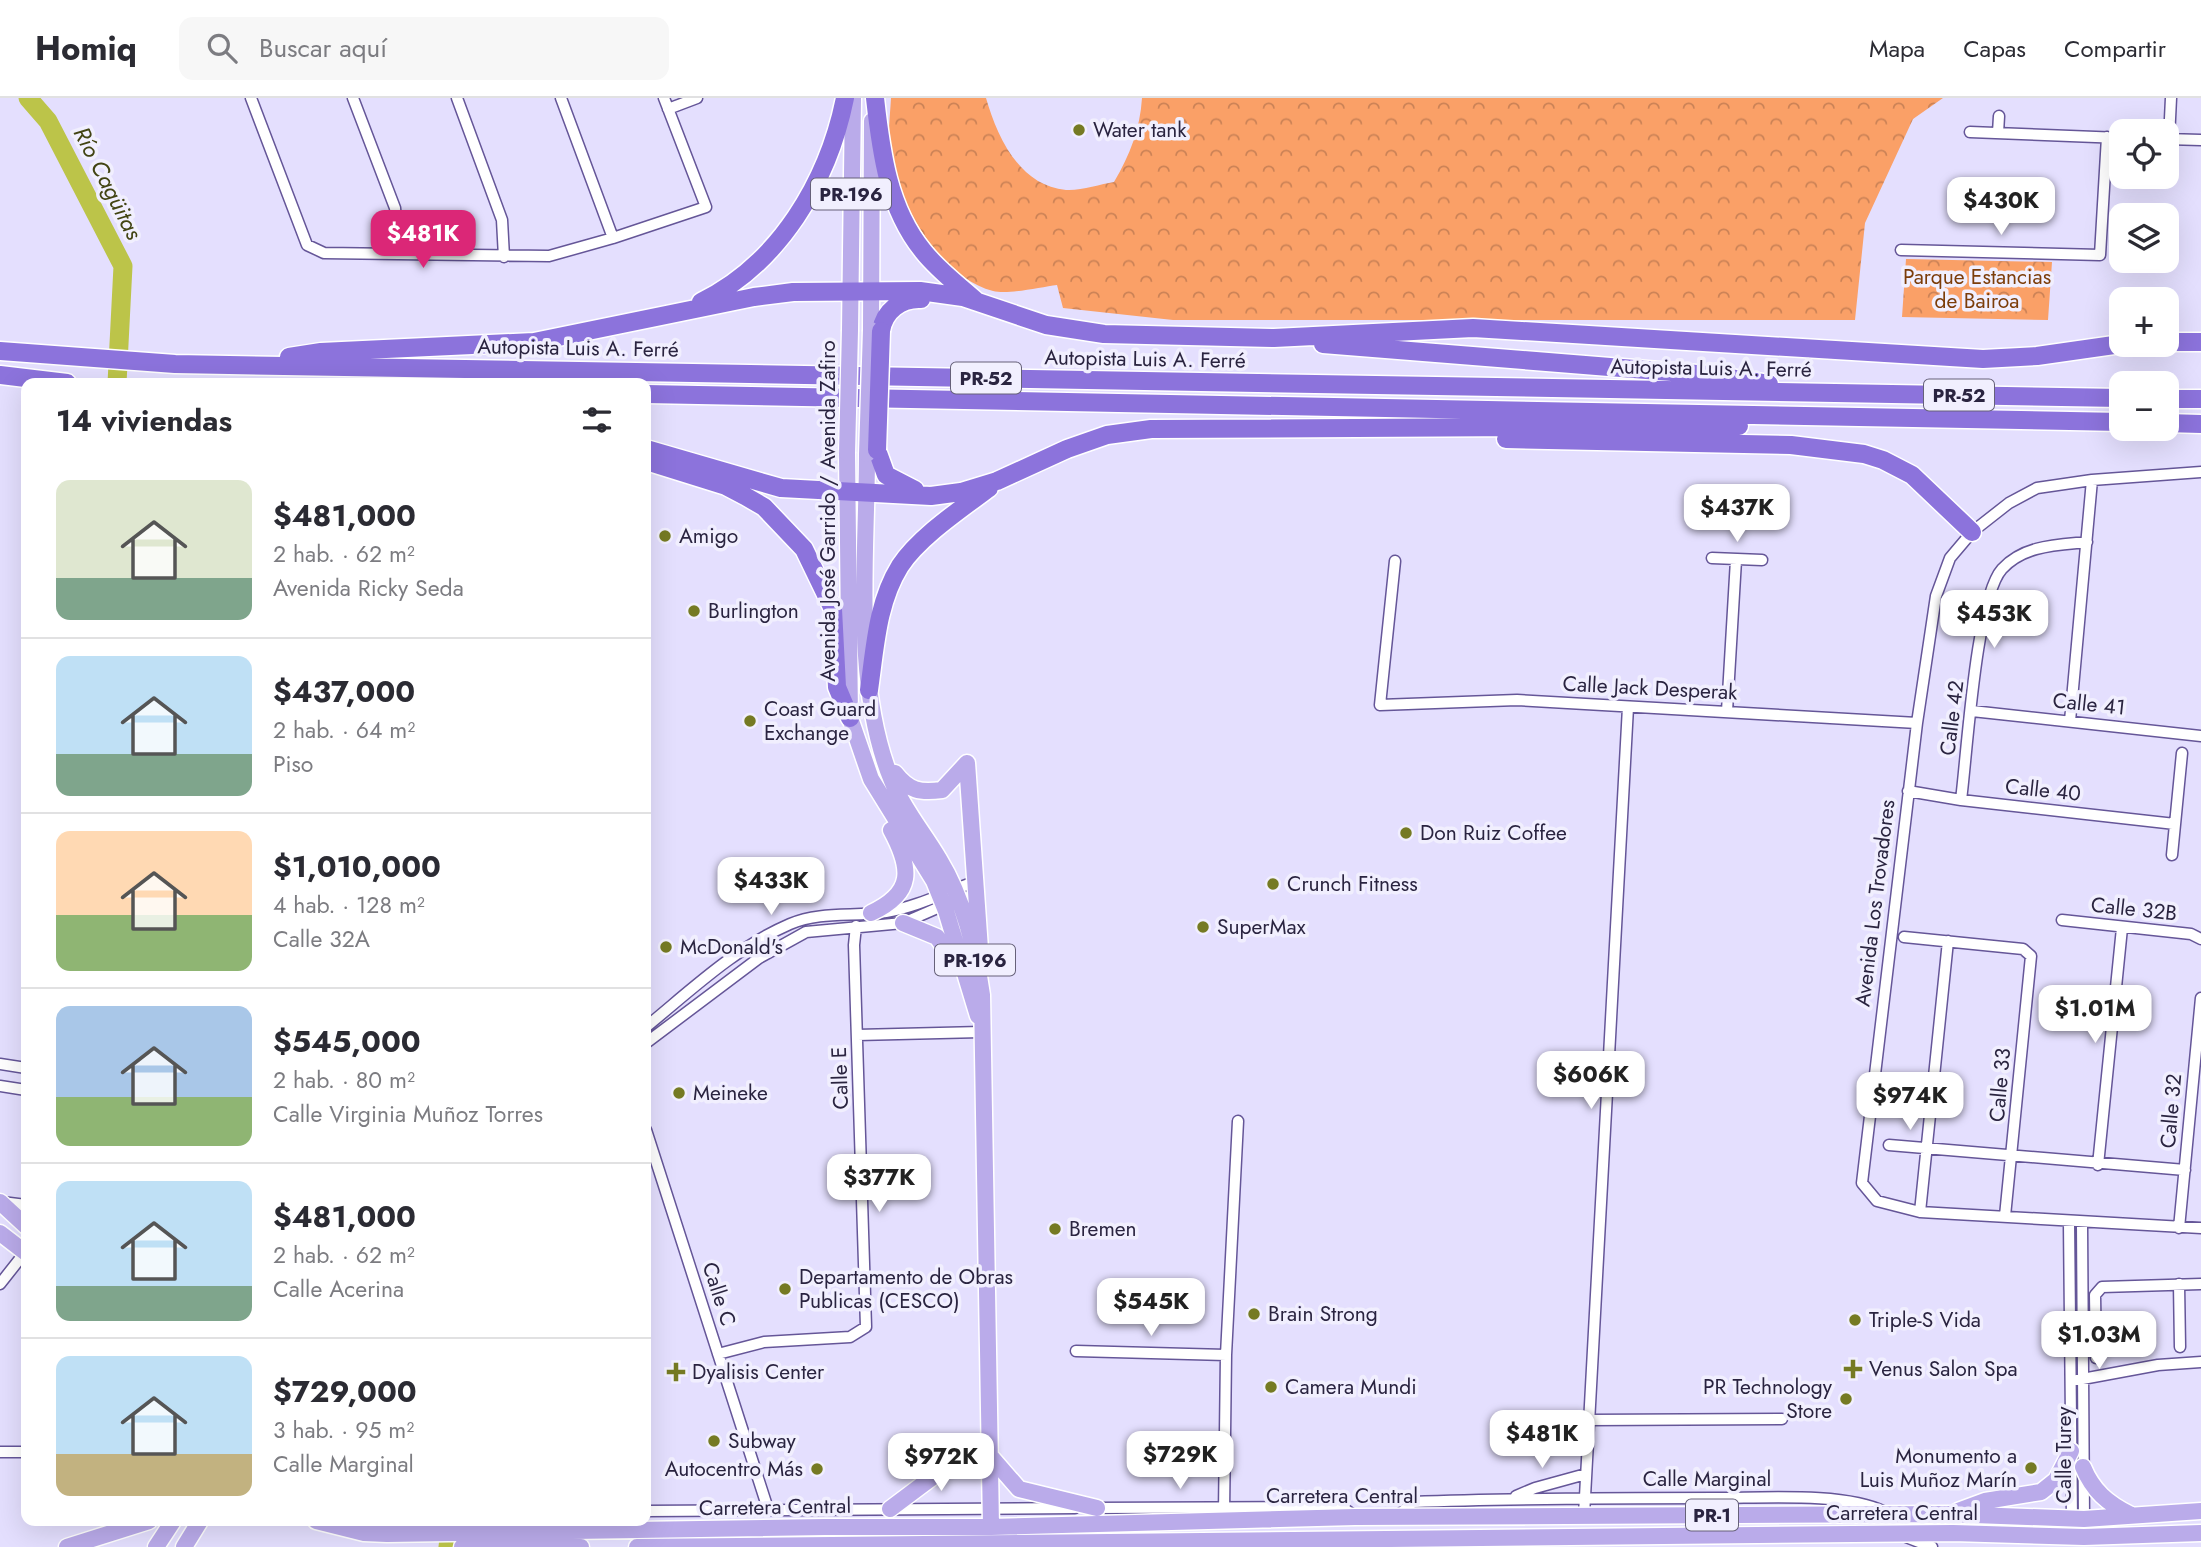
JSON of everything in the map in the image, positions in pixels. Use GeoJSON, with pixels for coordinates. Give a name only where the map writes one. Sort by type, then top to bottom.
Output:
{"type":"FeatureCollection","features":[{"type":"Feature","properties":{"kind":"highway"},"geometry":{"type":"LineString","coordinates":[[685,309],[732,284],[786,232],[827,159],[845,98]]}},
{"type":"Feature","properties":{"kind":"highway"},"geometry":{"type":"LineString","coordinates":[[874,98],[882,155],[893,193],[910,232],[938,267],[977,302]]}},
{"type":"Feature","properties":{"kind":"highway"},"geometry":{"type":"LineString","coordinates":[[237,365],[321,352],[534,342],[685,309],[793,292],[849,290],[920,290],[977,302],[1075,332],[1132,336],[1274,338],[1473,328],[1983,359],[2037,356],[2109,346]]}},
{"type":"Feature","properties":{"kind":"highway"},"geometry":{"type":"LineString","coordinates":[[925,495],[886,475],[872,452],[876,330],[900,303],[914,299],[977,302]]}},
{"type":"Feature","properties":{"kind":"highway"},"geometry":{"type":"LineString","coordinates":[[1274,338],[1757,380],[1797,392]]}},
{"type":"Feature","properties":{"kind":"highway"},"geometry":{"type":"LineString","coordinates":[[2179,342],[2197,343]]}},
{"type":"Feature","properties":{"kind":"highway","name":"Autopista Luis A. Ferré"},"geometry":{"type":"LineString","coordinates":[[0,351],[175,364],[2109,398]]}},
{"type":"Feature","properties":{"kind":"highway"},"geometry":{"type":"LineString","coordinates":[[0,375],[22,378]]}},
{"type":"Feature","properties":{"kind":"highway"},"geometry":{"type":"LineString","coordinates":[[0,387],[21,386]]}},
{"type":"Feature","properties":{"kind":"highway","name":"Autopista Luis A. Ferré"},"geometry":{"type":"LineString","coordinates":[[651,394],[2109,422]]}},
{"type":"Feature","properties":{"kind":"highway"},"geometry":{"type":"LineString","coordinates":[[2179,399],[2201,400]]}},
{"type":"Feature","properties":{"kind":"highway"},"geometry":{"type":"LineString","coordinates":[[651,450],[781,488],[925,495],[961,492],[997,481],[1067,449],[1107,435],[1152,429],[1780,426],[1837,416]]}},
{"type":"Feature","properties":{"kind":"highway"},"geometry":{"type":"LineString","coordinates":[[2179,423],[2201,424]]}},
{"type":"Feature","properties":{"kind":"highway"},"geometry":{"type":"LineString","coordinates":[[1275,429],[1354,435],[1791,445],[1850,451],[1883,460],[1912,475],[1972,532]]}},
{"type":"Feature","properties":{"kind":"highway"},"geometry":{"type":"LineString","coordinates":[[651,463],[726,486],[745,496],[764,507],[804,549],[833,609],[837,687],[849,718]]}},
{"type":"Feature","properties":{"kind":"highway"},"geometry":{"type":"LineString","coordinates":[[869,690],[878,624],[901,565],[932,534],[997,481]]}},
{"type":"Feature","properties":{"kind":"main road","name":"Avenida José Garrido / Avenida Zafiro"},"geometry":{"type":"LineString","coordinates":[[853,98],[847,453],[849,718],[872,779],[941,899],[974,986]]}},
{"type":"Feature","properties":{"kind":"main road","name":"PR-196"},"geometry":{"type":"LineString","coordinates":[[874,98],[872,290],[876,330]]}},
{"type":"Feature","properties":{"kind":"main road","name":"Avenida José Garrido / Avenida Zafiro"},"geometry":{"type":"LineString","coordinates":[[872,452],[867,492],[866,667],[875,728],[892,782],[957,894],[981,1027],[992,1509]]}},
{"type":"Feature","properties":{"kind":"main road"},"geometry":{"type":"LineString","coordinates":[[887,763],[904,786],[927,792],[943,790],[967,763],[978,886],[974,986]]}},
{"type":"Feature","properties":{"kind":"main road"},"geometry":{"type":"LineString","coordinates":[[871,913],[897,899],[905,873],[904,859],[884,819],[872,779]]}},
{"type":"Feature","properties":{"kind":"main road"},"geometry":{"type":"LineString","coordinates":[[903,923],[937,937],[974,986]]}},
{"type":"Feature","properties":{"kind":"main road"},"geometry":{"type":"LineString","coordinates":[[0,1202],[21,1221]]}},
{"type":"Feature","properties":{"kind":"main road"},"geometry":{"type":"LineString","coordinates":[[0,1233],[21,1248]]}},
{"type":"Feature","properties":{"kind":"main road"},"geometry":{"type":"LineString","coordinates":[[1948,1514],[1986,1502],[2041,1492],[2056,1480],[2071,1451]]}},
{"type":"Feature","properties":{"kind":"main road"},"geometry":{"type":"LineString","coordinates":[[890,1508],[950,1464],[992,1458],[1019,1489],[1097,1508]]}},
{"type":"Feature","properties":{"kind":"main road"},"geometry":{"type":"LineString","coordinates":[[2083,1467],[2098,1493],[2111,1505],[2133,1516]]}},
{"type":"Feature","properties":{"kind":"main road","name":"PR-196"},"geometry":{"type":"LineString","coordinates":[[991,1527],[992,1509]]}},
{"type":"Feature","properties":{"kind":"main road","name":"Carretera Central"},"geometry":{"type":"LineString","coordinates":[[651,1525],[991,1527],[1224,1512],[1355,1517],[1948,1514],[2078,1519],[2201,1511]]}},
{"type":"Feature","properties":{"kind":"main road"},"geometry":{"type":"LineString","coordinates":[[1129,1542],[1156,1531],[1221,1530],[1224,1512]]}},
{"type":"Feature","properties":{"kind":"main road"},"geometry":{"type":"LineString","coordinates":[[1487,1537],[1525,1527],[1554,1527],[1584,1515],[1609,1525],[1644,1526],[1671,1536]]}},
{"type":"Feature","properties":{"kind":"main road"},"geometry":{"type":"LineString","coordinates":[[2078,1519],[2078,1542]]}},
{"type":"Feature","properties":{"kind":"main road"},"geometry":{"type":"LineString","coordinates":[[67,1547],[131,1526]]}},
{"type":"Feature","properties":{"kind":"main road"},"geometry":{"type":"LineString","coordinates":[[156,1547],[170,1526]]}},
{"type":"Feature","properties":{"kind":"main road"},"geometry":{"type":"LineString","coordinates":[[184,1547],[197,1526]]}},
{"type":"Feature","properties":{"kind":"main road","name":"Carretera Central"},"geometry":{"type":"LineString","coordinates":[[336,1526],[364,1533],[499,1537],[610,1526]]}},
{"type":"Feature","properties":{"kind":"main road","name":"Carretera Central"},"geometry":{"type":"LineString","coordinates":[[637,1547],[1899,1534],[2078,1542],[2201,1533]]}},
{"type":"Feature","properties":{"kind":"main road","name":"Carretera Central"},"geometry":{"type":"LineString","coordinates":[[462,1547],[499,1537],[522,1547],[581,1547]]}},
{"type":"Feature","properties":{"kind":"main road"},"geometry":{"type":"LineString","coordinates":[[57,1547],[86,1547]]}},
{"type":"Feature","properties":{"kind":"street"},"geometry":{"type":"LineString","coordinates":[[251,98],[307,245],[324,253],[504,257],[549,256],[706,208],[664,98]]}},
{"type":"Feature","properties":{"kind":"street"},"geometry":{"type":"LineString","coordinates":[[353,98],[395,208],[400,254]]}},
{"type":"Feature","properties":{"kind":"street"},"geometry":{"type":"LineString","coordinates":[[457,98],[502,220],[504,257]]}},
{"type":"Feature","properties":{"kind":"street"},"geometry":{"type":"LineString","coordinates":[[561,98],[613,238]]}},
{"type":"Feature","properties":{"kind":"street"},"geometry":{"type":"LineString","coordinates":[[668,109],[697,98]]}},
{"type":"Feature","properties":{"kind":"street"},"geometry":{"type":"LineString","coordinates":[[2169,119],[2171,98]]}},
{"type":"Feature","properties":{"kind":"street"},"geometry":{"type":"LineString","coordinates":[[1998,134],[1999,116]]}},
{"type":"Feature","properties":{"kind":"street"},"geometry":{"type":"LineString","coordinates":[[1901,250],[2100,255],[2107,137],[1970,132]]}},
{"type":"Feature","properties":{"kind":"street"},"geometry":{"type":"LineString","coordinates":[[2179,139],[2201,140]]}},
{"type":"Feature","properties":{"kind":"street","name":"Avenida Los Trovadores"},"geometry":{"type":"LineString","coordinates":[[2201,472],[2092,480],[2037,488],[2009,503],[1972,532],[1950,558],[1936,596],[1917,723],[1862,1183],[1877,1201],[1920,1212],[2005,1216],[2082,1224],[2201,1228]]}},
{"type":"Feature","properties":{"kind":"street"},"geometry":{"type":"LineString","coordinates":[[2070,722],[2092,480]]}},
{"type":"Feature","properties":{"kind":"street","name":"Calle 42"},"geometry":{"type":"LineString","coordinates":[[1961,800],[1983,614],[2001,569],[2033,548],[2087,542]]}},
{"type":"Feature","properties":{"kind":"street"},"geometry":{"type":"LineString","coordinates":[[1712,558],[1762,560]]}},
{"type":"Feature","properties":{"kind":"street"},"geometry":{"type":"LineString","coordinates":[[1727,711],[1736,560]]}},
{"type":"Feature","properties":{"kind":"street","name":"Calle Jack Desperak"},"geometry":{"type":"LineString","coordinates":[[1395,561],[1380,705],[1517,700],[1917,723]]}},
{"type":"Feature","properties":{"kind":"street"},"geometry":{"type":"LineString","coordinates":[[1584,1515],[1628,707]]}},
{"type":"Feature","properties":{"kind":"street","name":"Calle 41"},"geometry":{"type":"LineString","coordinates":[[1972,711],[2201,736]]}},
{"type":"Feature","properties":{"kind":"street"},"geometry":{"type":"LineString","coordinates":[[2172,855],[2182,753]]}},
{"type":"Feature","properties":{"kind":"street","name":"Calle 40"},"geometry":{"type":"LineString","coordinates":[[1908,791],[1961,800],[2175,824]]}},
{"type":"Feature","properties":{"kind":"street"},"geometry":{"type":"LineString","coordinates":[[651,1023],[711,974],[755,943],[791,924],[839,914],[901,908],[941,899],[978,886]]}},
{"type":"Feature","properties":{"kind":"street"},"geometry":{"type":"LineString","coordinates":[[651,1039],[779,946],[806,932],[903,923],[941,899]]}},
{"type":"Feature","properties":{"kind":"street","name":"Calle 32B"},"geometry":{"type":"LineString","coordinates":[[2062,920],[2191,934],[2201,939]]}},
{"type":"Feature","properties":{"kind":"street","name":"Calle E"},"geometry":{"type":"LineString","coordinates":[[718,1354],[764,1342],[850,1337],[866,1327],[854,945],[856,926]]}},
{"type":"Feature","properties":{"kind":"street"},"geometry":{"type":"LineString","coordinates":[[2098,1165],[2122,928]]}},
{"type":"Feature","properties":{"kind":"street"},"geometry":{"type":"LineString","coordinates":[[1904,937],[1948,941],[1920,1212]]}},
{"type":"Feature","properties":{"kind":"street","name":"Calle 33"},"geometry":{"type":"LineString","coordinates":[[1948,941],[2023,949],[2031,956],[2005,1216]]}},
{"type":"Feature","properties":{"kind":"street","name":"Calle 32"},"geometry":{"type":"LineString","coordinates":[[2179,1228],[2201,998]]}},
{"type":"Feature","properties":{"kind":"street"},"geometry":{"type":"LineString","coordinates":[[857,1035],[981,1027]]}},
{"type":"Feature","properties":{"kind":"street"},"geometry":{"type":"LineString","coordinates":[[0,1064],[21,1067]]}},
{"type":"Feature","properties":{"kind":"street"},"geometry":{"type":"LineString","coordinates":[[0,1086],[21,1089]]}},
{"type":"Feature","properties":{"kind":"street"},"geometry":{"type":"LineString","coordinates":[[651,1511],[1097,1508],[1224,1512],[1226,1354],[1238,1121]]}},
{"type":"Feature","properties":{"kind":"street"},"geometry":{"type":"LineString","coordinates":[[1889,1145],[2098,1165],[2185,1170]]}},
{"type":"Feature","properties":{"kind":"street","name":"Calle C"},"geometry":{"type":"LineString","coordinates":[[651,1146],[768,1509]]}},
{"type":"Feature","properties":{"kind":"street"},"geometry":{"type":"LineString","coordinates":[[0,1202],[21,1204]]}},
{"type":"Feature","properties":{"kind":"street","name":"Calle Turey"},"geometry":{"type":"LineString","coordinates":[[2069,1223],[2071,1451],[2078,1519]]}},
{"type":"Feature","properties":{"kind":"street","name":"Calle Turey"},"geometry":{"type":"LineString","coordinates":[[2078,1519],[2083,1467],[2082,1224]]}},
{"type":"Feature","properties":{"kind":"street"},"geometry":{"type":"LineString","coordinates":[[0,1284],[21,1258]]}},
{"type":"Feature","properties":{"kind":"street"},"geometry":{"type":"LineString","coordinates":[[2179,1284],[2180,1347]]}},
{"type":"Feature","properties":{"kind":"street"},"geometry":{"type":"LineString","coordinates":[[2096,1358],[2095,1295],[2102,1287],[2201,1284]]}},
{"type":"Feature","properties":{"kind":"street"},"geometry":{"type":"LineString","coordinates":[[1076,1351],[1226,1354]]}},
{"type":"Feature","properties":{"kind":"street"},"geometry":{"type":"LineString","coordinates":[[2070,1381],[2158,1365],[2201,1362]]}},
{"type":"Feature","properties":{"kind":"street"},"geometry":{"type":"LineString","coordinates":[[1589,1420],[1782,1419]]}},
{"type":"Feature","properties":{"kind":"street"},"geometry":{"type":"LineString","coordinates":[[0,1452],[21,1452]]}},
{"type":"Feature","properties":{"kind":"street"},"geometry":{"type":"LineString","coordinates":[[1510,1499],[1535,1488],[1586,1474]]}},
{"type":"Feature","properties":{"kind":"street","name":"Calle Marginal"},"geometry":{"type":"LineString","coordinates":[[1398,1516],[1413,1502],[1776,1497],[1867,1503],[1892,1515]]}},
{"type":"Feature","properties":{"kind":"street"},"geometry":{"type":"LineString","coordinates":[[499,1537],[543,1526]]}},
{"type":"Feature","properties":{"kind":"street"},"geometry":{"type":"LineString","coordinates":[[1899,1534],[1932,1547]]}},
{"type":"Feature","properties":{"kind":"green space"},"geometry":{"type":"Polygon","coordinates":[[[891,98],[986,98],[1004,143],[1023,169],[1050,186],[1072,190],[1114,182],[1133,142],[1142,98],[1943,98],[1913,119],[1865,223],[1855,320],[1173,320],[1063,308],[1057,285],[999,292],[974,284],[956,271],[926,238],[903,197],[890,150],[891,98]]]}},
{"type":"Feature","properties":{"kind":"green space","name":"Parque Estancias de Bairoa"},"geometry":{"type":"Polygon","coordinates":[[[1906,259],[2052,262],[2048,320],[1902,317],[1906,259]]]}},
{"type":"Feature","properties":{"kind":"waterway","name":"Río Cagüitas"},"geometry":{"type":"LineString","coordinates":[[28,98],[48,121],[123,266],[117,378]]}},
{"type":"Feature","properties":{"kind":"waterway","name":"Río Cagüitas"},"geometry":{"type":"LineString","coordinates":[[448,1547],[450,1526]]}},
{"type":"Feature","properties":{"kind":"place","name":"Water tank"},"geometry":{"type":"Point","coordinates":[1079,130]}},
{"type":"Feature","properties":{"kind":"place","name":"Amigo"},"geometry":{"type":"Point","coordinates":[665,536]}},
{"type":"Feature","properties":{"kind":"place","name":"Burlington"},"geometry":{"type":"Point","coordinates":[694,611]}},
{"type":"Feature","properties":{"kind":"place","name":"Coast Guard Exchange"},"geometry":{"type":"Point","coordinates":[750,721]}},
{"type":"Feature","properties":{"kind":"place","name":"Don Ruiz Coffee"},"geometry":{"type":"Point","coordinates":[1406,833]}},
{"type":"Feature","properties":{"kind":"place","name":"Crunch Fitness"},"geometry":{"type":"Point","coordinates":[1273,884]}},
{"type":"Feature","properties":{"kind":"place","name":"SuperMax"},"geometry":{"type":"Point","coordinates":[1203,927]}},
{"type":"Feature","properties":{"kind":"place","name":"McDonald's"},"geometry":{"type":"Point","coordinates":[666,947]}},
{"type":"Feature","properties":{"kind":"place","name":"Meineke"},"geometry":{"type":"Point","coordinates":[679,1093]}},
{"type":"Feature","properties":{"kind":"place","name":"Bremen"},"geometry":{"type":"Point","coordinates":[1055,1229]}},
{"type":"Feature","properties":{"kind":"place","name":"Departamento de Obras Publicas (CESCO)"},"geometry":{"type":"Point","coordinates":[785,1289]}},
{"type":"Feature","properties":{"kind":"place","name":"Brain Strong"},"geometry":{"type":"Point","coordinates":[1254,1314]}},
{"type":"Feature","properties":{"kind":"place","name":"Triple-S Vida"},"geometry":{"type":"Point","coordinates":[1855,1320]}},
{"type":"Feature","properties":{"kind":"place","name":"Venus Salon Spa"},"geometry":{"type":"Point","coordinates":[1853,1369]}},
{"type":"Feature","properties":{"kind":"place","name":"Dyalisis Center"},"geometry":{"type":"Point","coordinates":[676,1372]}},
{"type":"Feature","properties":{"kind":"place","name":"Camera Mundi"},"geometry":{"type":"Point","coordinates":[1271,1387]}},
{"type":"Feature","properties":{"kind":"place","name":"PR Technology Store"},"geometry":{"type":"Point","coordinates":[1846,1399]}},
{"type":"Feature","properties":{"kind":"place","name":"Subway"},"geometry":{"type":"Point","coordinates":[714,1441]}},
{"type":"Feature","properties":{"kind":"place","name":"Monumento a Luis Muñoz Marín"},"geometry":{"type":"Point","coordinates":[2031,1468]}},
{"type":"Feature","properties":{"kind":"place","name":"Autocentro Más"},"geometry":{"type":"Point","coordinates":[817,1469]}}]}
